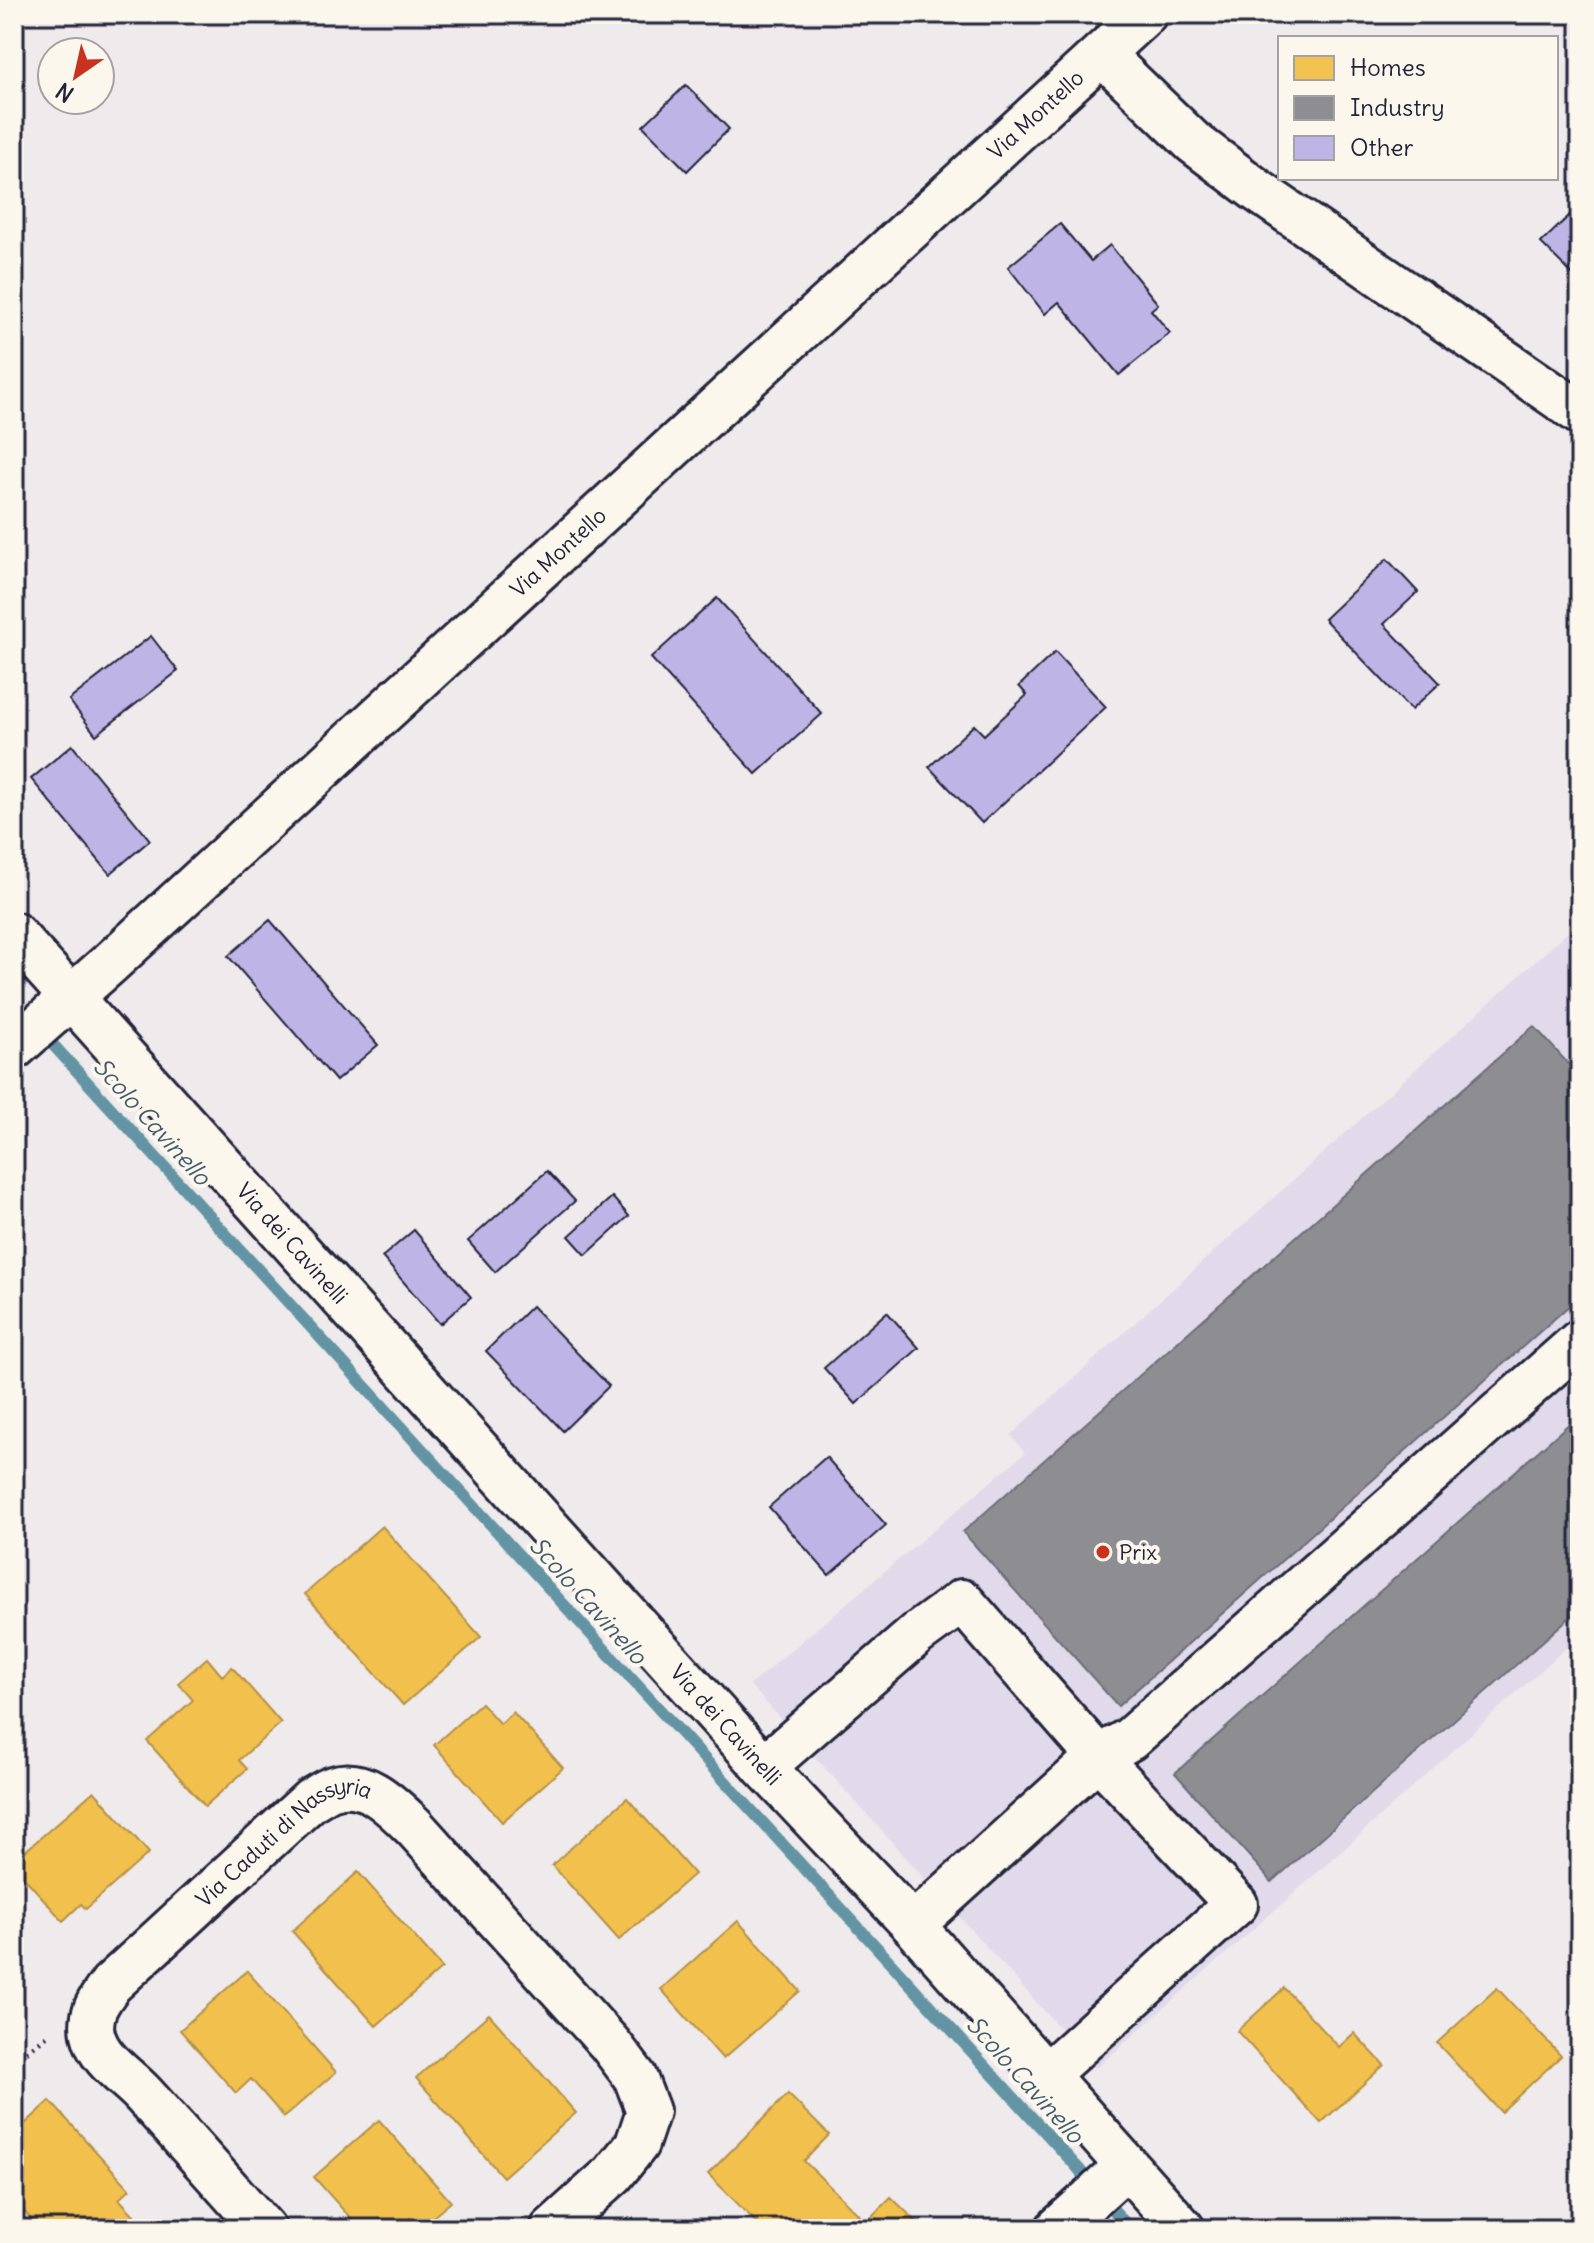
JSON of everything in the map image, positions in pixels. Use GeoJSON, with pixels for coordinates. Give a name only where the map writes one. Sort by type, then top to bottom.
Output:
{"type":"FeatureCollection","features":[{"type":"Feature","properties":{"kind":"street","name":"Via Montello"},"geometry":{"type":"LineString","coordinates":[[38,1027],[1145,14]]}},
{"type":"Feature","properties":{"kind":"street","name":"Via Montello"},"geometry":{"type":"LineString","coordinates":[[1102,54],[1193,142],[1270,200],[1580,413]]}},
{"type":"Feature","properties":{"kind":"street","name":"Via dei Cavinelli"},"geometry":{"type":"LineString","coordinates":[[14,934],[38,1027],[764,1767],[913,1925],[1046,2075],[1092,2197],[1183,2229]]}},
{"type":"Feature","properties":{"kind":"street"},"geometry":{"type":"LineString","coordinates":[[913,1925],[1098,1757],[1130,1739],[1580,1341]]}},
{"type":"Feature","properties":{"kind":"street"},"geometry":{"type":"LineString","coordinates":[[764,1767],[917,1634],[962,1601],[1098,1757],[1236,1904],[1046,2075]]}},
{"type":"Feature","properties":{"kind":"street","name":"Via Caduti di Nassyria"},"geometry":{"type":"LineString","coordinates":[[264,2229],[141,2091],[102,2055],[93,2036],[95,2006],[111,1984],[311,1800],[334,1787],[361,1786],[389,1802],[414,1827],[610,2044],[635,2077],[648,2111],[637,2144],[613,2174],[552,2229]]}},
{"type":"Feature","properties":{"kind":"shaded area"},"geometry":{"type":"Polygon","coordinates":[[[1580,921],[1580,1635],[1096,2068],[750,1685],[1025,1453],[1011,1435],[1580,921]]]}},
{"type":"Feature","properties":{"kind":"building: Homes"},"geometry":{"type":"Polygon","coordinates":[[[382,1526],[481,1637],[403,1705],[305,1594],[382,1526]]]}},
{"type":"Feature","properties":{"kind":"building: Homes"},"geometry":{"type":"Polygon","coordinates":[[[207,1658],[222,1676],[232,1667],[281,1723],[239,1760],[247,1769],[205,1806],[147,1741],[193,1700],[178,1683],[207,1658]]]}},
{"type":"Feature","properties":{"kind":"building: Homes"},"geometry":{"type":"Polygon","coordinates":[[[481,1703],[500,1724],[513,1712],[563,1768],[502,1822],[434,1745],[481,1703]]]}},
{"type":"Feature","properties":{"kind":"building: Homes"},"geometry":{"type":"Polygon","coordinates":[[[94,1791],[149,1853],[86,1909],[81,1904],[63,1921],[14,1866],[14,1861],[94,1791]]]}},
{"type":"Feature","properties":{"kind":"building: Homes"},"geometry":{"type":"Polygon","coordinates":[[[627,1798],[694,1874],[619,1940],[552,1865],[627,1798]]]}},
{"type":"Feature","properties":{"kind":"building: Homes"},"geometry":{"type":"Polygon","coordinates":[[[358,1872],[442,1968],[376,2026],[292,1931],[358,1872]]]}},
{"type":"Feature","properties":{"kind":"building: Homes"},"geometry":{"type":"Polygon","coordinates":[[[738,1921],[800,1991],[723,2059],[661,1989],[738,1921]]]}},
{"type":"Feature","properties":{"kind":"building: Homes"},"geometry":{"type":"Polygon","coordinates":[[[247,1971],[336,2072],[284,2117],[251,2079],[236,2093],[180,2030],[247,1971]]]}},
{"type":"Feature","properties":{"kind":"building: Homes"},"geometry":{"type":"Polygon","coordinates":[[[1284,1988],[1339,2047],[1354,2033],[1384,2065],[1321,2123],[1237,2031],[1284,1988]]]}},
{"type":"Feature","properties":{"kind":"building: Homes"},"geometry":{"type":"Polygon","coordinates":[[[1497,1988],[1561,2056],[1501,2112],[1437,2043],[1497,1988]]]}},
{"type":"Feature","properties":{"kind":"building: Homes"},"geometry":{"type":"Polygon","coordinates":[[[489,2014],[576,2113],[503,2177],[416,2078],[489,2014]]]}},
{"type":"Feature","properties":{"kind":"building: Homes"},"geometry":{"type":"Polygon","coordinates":[[[788,2094],[829,2135],[804,2161],[866,2222],[891,2197],[924,2229],[763,2229],[708,2174],[788,2094]]]}},
{"type":"Feature","properties":{"kind":"building: Homes"},"geometry":{"type":"Polygon","coordinates":[[[50,2101],[130,2189],[119,2199],[147,2229],[40,2229],[14,2200],[14,2134],[50,2101]]]}},
{"type":"Feature","properties":{"kind":"building: Homes"},"geometry":{"type":"Polygon","coordinates":[[[379,2120],[451,2202],[420,2228],[410,2218],[397,2229],[360,2229],[314,2177],[379,2120]]]}},
{"type":"Feature","properties":{"kind":"building: Industry"},"geometry":{"type":"Polygon","coordinates":[[[1534,1026],[1580,1077],[1580,1296],[1118,1706],[963,1532],[1534,1026]]]}},
{"type":"Feature","properties":{"kind":"building: Industry"},"geometry":{"type":"Polygon","coordinates":[[[1580,1414],[1580,1608],[1272,1882],[1175,1773],[1580,1414]]]}},
{"type":"Feature","properties":{"kind":"building: Other"},"geometry":{"type":"Polygon","coordinates":[[[686,85],[729,129],[687,171],[643,126],[686,85]]]}},
{"type":"Feature","properties":{"kind":"building: Other"},"geometry":{"type":"Polygon","coordinates":[[[1580,205],[1580,281],[1579,281],[1541,243],[1580,205]]]}},
{"type":"Feature","properties":{"kind":"building: Other"},"geometry":{"type":"Polygon","coordinates":[[[1060,224],[1091,261],[1110,245],[1158,304],[1151,310],[1170,333],[1119,375],[1059,302],[1045,314],[1008,267],[1060,224]]]}},
{"type":"Feature","properties":{"kind":"building: Other"},"geometry":{"type":"Polygon","coordinates":[[[1387,559],[1418,592],[1384,624],[1440,683],[1411,710],[1324,619],[1387,559]]]}},
{"type":"Feature","properties":{"kind":"building: Other"},"geometry":{"type":"Polygon","coordinates":[[[717,598],[822,714],[756,774],[651,658],[717,598]]]}},
{"type":"Feature","properties":{"kind":"building: Other"},"geometry":{"type":"Polygon","coordinates":[[[151,636],[178,671],[96,735],[69,700],[151,636]]]}},
{"type":"Feature","properties":{"kind":"building: Other"},"geometry":{"type":"Polygon","coordinates":[[[1055,652],[1106,707],[982,823],[929,767],[974,725],[984,735],[1027,695],[1019,686],[1055,652]]]}},
{"type":"Feature","properties":{"kind":"building: Other"},"geometry":{"type":"Polygon","coordinates":[[[72,745],[150,840],[110,874],[31,779],[72,745]]]}},
{"type":"Feature","properties":{"kind":"building: Other"},"geometry":{"type":"Polygon","coordinates":[[[270,920],[378,1045],[336,1081],[228,956],[270,920]]]}},
{"type":"Feature","properties":{"kind":"building: Other"},"geometry":{"type":"Polygon","coordinates":[[[547,1171],[575,1201],[495,1272],[468,1241],[547,1171]]]}},
{"type":"Feature","properties":{"kind":"building: Other"},"geometry":{"type":"Polygon","coordinates":[[[612,1197],[629,1216],[586,1255],[569,1236],[612,1197]]]}},
{"type":"Feature","properties":{"kind":"building: Other"},"geometry":{"type":"Polygon","coordinates":[[[414,1230],[471,1297],[440,1324],[382,1257],[414,1230]]]}},
{"type":"Feature","properties":{"kind":"building: Other"},"geometry":{"type":"Polygon","coordinates":[[[532,1306],[609,1386],[563,1431],[486,1351],[532,1306]]]}},
{"type":"Feature","properties":{"kind":"building: Other"},"geometry":{"type":"Polygon","coordinates":[[[887,1312],[919,1348],[856,1404],[824,1368],[887,1312]]]}},
{"type":"Feature","properties":{"kind":"building: Other"},"geometry":{"type":"Polygon","coordinates":[[[826,1457],[886,1525],[829,1575],[769,1507],[826,1457]]]}},
{"type":"Feature","properties":{"kind":"waterway","name":"Scolo Cavinello"},"geometry":{"type":"LineString","coordinates":[[14,1002],[1077,2167],[1130,2229]]}},
{"type":"Feature","properties":{"kind":"place","name":"Prix"},"geometry":{"type":"Point","coordinates":[1103,1552]}}]}
